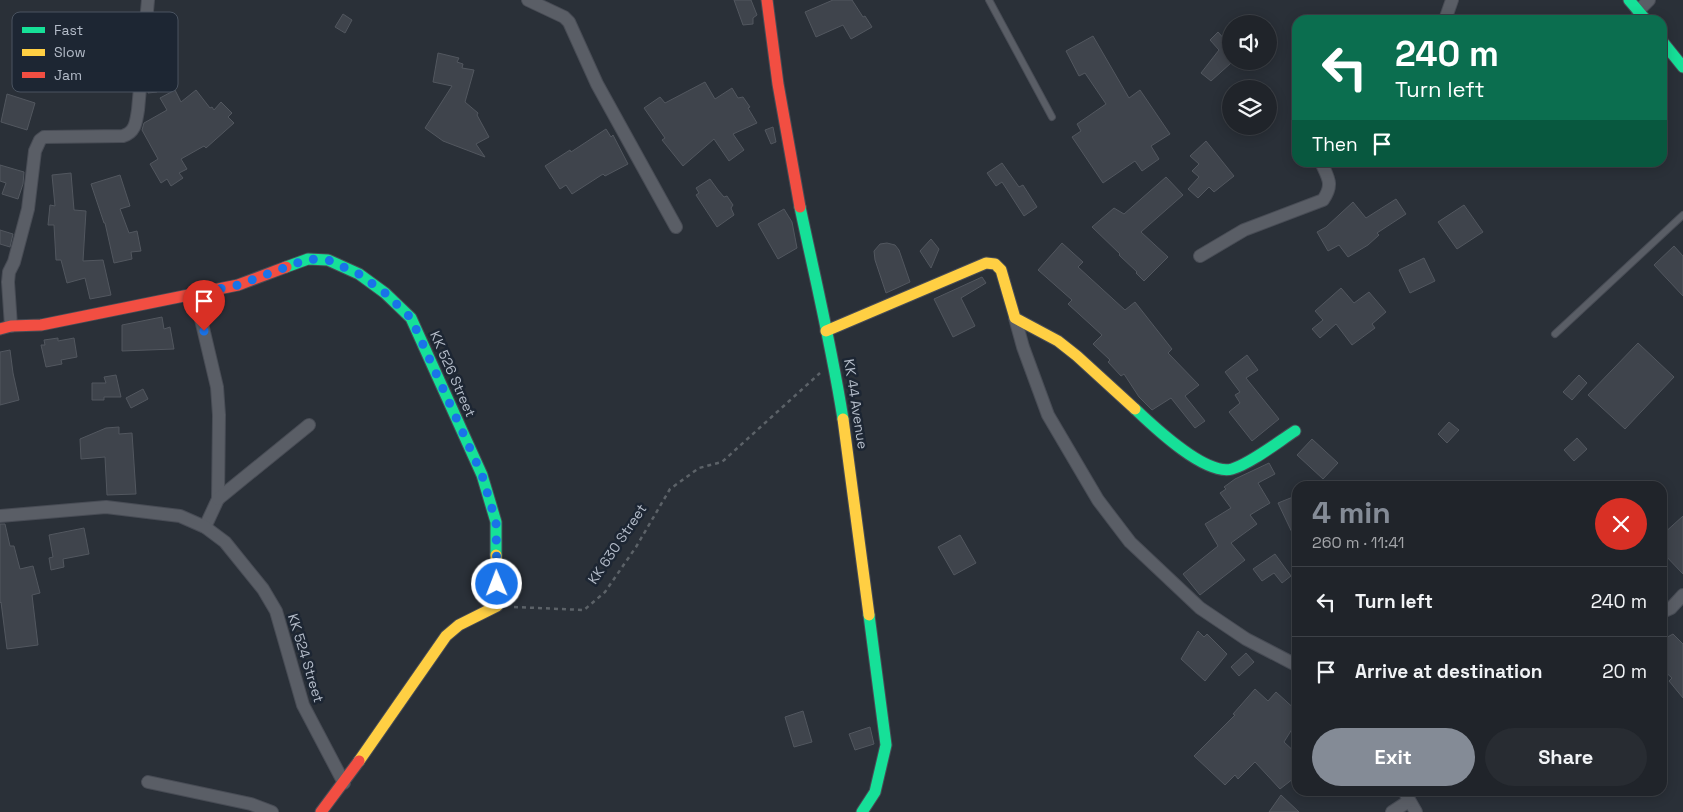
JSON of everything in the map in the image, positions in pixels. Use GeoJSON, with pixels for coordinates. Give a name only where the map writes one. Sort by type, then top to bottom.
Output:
{"type":"FeatureCollection","features":[{"type":"Feature","properties":{"kind":"street"},"geometry":{"type":"LineString","coordinates":[[528,0],[564,17],[569,22],[596,84],[676,227]]}},
{"type":"Feature","properties":{"kind":"street","name":"KK 44 Avenue"},"geometry":{"type":"LineString","coordinates":[[767,0],[772,57],[788,148],[826,331],[834,360],[847,442],[886,745],[875,792],[862,812]]}},
{"type":"Feature","properties":{"kind":"street"},"geometry":{"type":"LineString","coordinates":[[1448,15],[1452,0]]}},
{"type":"Feature","properties":{"kind":"street"},"geometry":{"type":"LineString","coordinates":[[1629,0],[1642,15],[1650,0]]}},
{"type":"Feature","properties":{"kind":"street"},"geometry":{"type":"LineString","coordinates":[[1667,47],[1683,67]]}},
{"type":"Feature","properties":{"kind":"street"},"geometry":{"type":"LineString","coordinates":[[5,328],[9,272],[14,262],[28,209],[37,143],[44,137],[123,136],[129,134],[136,124],[140,92]]}},
{"type":"Feature","properties":{"kind":"street"},"geometry":{"type":"LineString","coordinates":[[1200,256],[1244,230],[1323,200],[1328,193],[1330,183],[1323,167]]}},
{"type":"Feature","properties":{"kind":"street","name":"KK 526 Street"},"geometry":{"type":"LineString","coordinates":[[5,328],[41,325],[238,285],[308,259],[328,260],[359,274],[385,293],[411,318],[482,475],[496,522],[497,606]]}},
{"type":"Feature","properties":{"kind":"street"},"geometry":{"type":"LineString","coordinates":[[826,331],[986,263],[995,264],[1001,270],[1023,347],[1048,415],[1098,500],[1130,542],[1200,608],[1246,639],[1292,663]]}},
{"type":"Feature","properties":{"kind":"street"},"geometry":{"type":"LineString","coordinates":[[195,294],[217,387],[219,415],[218,499],[205,527]]}},
{"type":"Feature","properties":{"kind":"street"},"geometry":{"type":"LineString","coordinates":[[1015,318],[1058,341],[1159,431],[1204,464],[1216,469],[1231,469],[1248,461],[1295,431]]}},
{"type":"Feature","properties":{"kind":"street"},"geometry":{"type":"LineString","coordinates":[[218,499],[309,425]]}},
{"type":"Feature","properties":{"kind":"street","name":"KK 524 Street"},"geometry":{"type":"LineString","coordinates":[[0,516],[106,507],[180,516],[205,527],[225,542],[263,588],[276,611],[303,705],[344,783]]}},
{"type":"Feature","properties":{"kind":"street"},"geometry":{"type":"LineString","coordinates":[[1667,610],[1683,595]]}},
{"type":"Feature","properties":{"kind":"street"},"geometry":{"type":"LineString","coordinates":[[321,812],[344,783],[446,636],[459,625],[497,606]]}},
{"type":"Feature","properties":{"kind":"street"},"geometry":{"type":"LineString","coordinates":[[148,782],[251,804],[272,812]]}},
{"type":"Feature","properties":{"kind":"street"},"geometry":{"type":"LineString","coordinates":[[1392,812],[1409,802]]}},
{"type":"Feature","properties":{"kind":"lane"},"geometry":{"type":"LineString","coordinates":[[989,0],[1052,116]]}},
{"type":"Feature","properties":{"kind":"lane"},"geometry":{"type":"LineString","coordinates":[[1554,334],[1683,215]]}},
{"type":"Feature","properties":{"kind":"path","name":"KK 630 Street"},"geometry":{"type":"LineString","coordinates":[[497,606],[584,610],[605,592],[636,546],[670,489],[699,468],[722,462],[834,360]]}},
{"type":"Feature","properties":{"kind":"building"},"geometry":{"type":"Polygon","coordinates":[[[734,0],[751,0],[757,15],[753,18],[753,24],[743,25],[734,0]]]}},
{"type":"Feature","properties":{"kind":"building"},"geometry":{"type":"Polygon","coordinates":[[[833,0],[852,0],[872,27],[851,39],[843,25],[816,37],[805,12],[833,0]]]}},
{"type":"Feature","properties":{"kind":"building"},"geometry":{"type":"Polygon","coordinates":[[[343,14],[352,20],[345,33],[335,27],[343,14]]]}},
{"type":"Feature","properties":{"kind":"building"},"geometry":{"type":"Polygon","coordinates":[[[1218,32],[1222,36],[1223,70],[1211,81],[1201,73],[1219,50],[1210,40],[1218,32]]]}},
{"type":"Feature","properties":{"kind":"building"},"geometry":{"type":"Polygon","coordinates":[[[1093,36],[1129,98],[1140,90],[1170,134],[1151,146],[1159,159],[1142,171],[1135,161],[1103,183],[1072,137],[1081,131],[1077,124],[1106,104],[1085,73],[1079,76],[1066,51],[1093,36]]]}},
{"type":"Feature","properties":{"kind":"building"},"geometry":{"type":"Polygon","coordinates":[[[438,53],[459,58],[457,62],[463,64],[462,68],[474,70],[465,102],[478,113],[477,115],[489,137],[476,144],[485,157],[443,141],[425,128],[452,86],[433,82],[438,53]]]}},
{"type":"Feature","properties":{"kind":"building"},"geometry":{"type":"Polygon","coordinates":[[[705,82],[715,99],[732,88],[738,98],[743,97],[757,123],[733,134],[744,150],[729,161],[714,139],[683,166],[662,140],[665,138],[644,108],[660,97],[665,103],[705,82]]]}},
{"type":"Feature","properties":{"kind":"building"},"geometry":{"type":"Polygon","coordinates":[[[196,90],[210,108],[212,107],[214,110],[221,102],[232,113],[228,117],[234,123],[206,148],[204,146],[181,159],[187,169],[179,173],[183,178],[171,186],[167,179],[161,183],[150,164],[158,159],[142,130],[144,123],[167,110],[160,98],[171,92],[176,92],[181,102],[196,90]]]}},
{"type":"Feature","properties":{"kind":"building"},"geometry":{"type":"Polygon","coordinates":[[[7,94],[35,103],[27,130],[1,122],[7,94]]]}},
{"type":"Feature","properties":{"kind":"building"},"geometry":{"type":"Polygon","coordinates":[[[773,127],[776,142],[771,144],[765,130],[773,127]]]}},
{"type":"Feature","properties":{"kind":"building"},"geometry":{"type":"Polygon","coordinates":[[[606,129],[611,137],[613,135],[628,164],[605,176],[603,174],[572,194],[566,185],[560,189],[545,166],[570,150],[571,152],[606,129]]]}},
{"type":"Feature","properties":{"kind":"building"},"geometry":{"type":"Polygon","coordinates":[[[1206,141],[1234,176],[1214,192],[1209,187],[1198,198],[1188,189],[1199,177],[1192,171],[1199,164],[1190,156],[1206,141]]]}},
{"type":"Feature","properties":{"kind":"building"},"geometry":{"type":"Polygon","coordinates":[[[1002,163],[1019,187],[1023,185],[1037,207],[1024,216],[1002,182],[996,186],[987,173],[1002,163]]]}},
{"type":"Feature","properties":{"kind":"building"},"geometry":{"type":"Polygon","coordinates":[[[0,165],[24,172],[23,184],[18,199],[2,194],[6,183],[0,181],[0,165]]]}},
{"type":"Feature","properties":{"kind":"building"},"geometry":{"type":"Polygon","coordinates":[[[71,173],[74,210],[86,211],[83,261],[103,260],[111,295],[90,299],[85,278],[67,283],[61,260],[56,260],[54,225],[48,225],[50,205],[55,206],[52,175],[71,173]]]}},
{"type":"Feature","properties":{"kind":"building"},"geometry":{"type":"Polygon","coordinates":[[[120,175],[130,206],[120,209],[129,233],[137,231],[141,251],[131,252],[132,259],[114,263],[105,223],[91,184],[120,175]]]}},
{"type":"Feature","properties":{"kind":"building"},"geometry":{"type":"Polygon","coordinates":[[[1166,177],[1183,195],[1141,232],[1168,257],[1144,281],[1092,227],[1114,208],[1124,214],[1166,177]]]}},
{"type":"Feature","properties":{"kind":"building"},"geometry":{"type":"Polygon","coordinates":[[[710,179],[733,205],[731,208],[734,215],[717,227],[696,195],[699,193],[696,188],[710,179]]]}},
{"type":"Feature","properties":{"kind":"building"},"geometry":{"type":"Polygon","coordinates":[[[1396,199],[1406,214],[1377,233],[1379,235],[1368,245],[1348,257],[1339,245],[1328,251],[1317,232],[1326,227],[1353,202],[1366,218],[1396,199]]]}},
{"type":"Feature","properties":{"kind":"building"},"geometry":{"type":"Polygon","coordinates":[[[1464,205],[1483,232],[1457,249],[1438,222],[1464,205]]]}},
{"type":"Feature","properties":{"kind":"building"},"geometry":{"type":"Polygon","coordinates":[[[784,209],[792,222],[797,248],[778,259],[758,224],[784,209]]]}},
{"type":"Feature","properties":{"kind":"building"},"geometry":{"type":"Polygon","coordinates":[[[0,230],[13,234],[10,247],[0,244],[0,230]]]}},
{"type":"Feature","properties":{"kind":"building"},"geometry":{"type":"Polygon","coordinates":[[[931,239],[939,249],[931,268],[920,251],[931,239]]]}},
{"type":"Feature","properties":{"kind":"building"},"geometry":{"type":"Polygon","coordinates":[[[1062,243],[1083,262],[1078,267],[1125,310],[1135,302],[1172,349],[1168,353],[1199,385],[1185,396],[1205,421],[1195,428],[1171,398],[1152,410],[1139,397],[1124,374],[1121,376],[1108,362],[1110,360],[1093,344],[1102,335],[1068,304],[1072,300],[1038,270],[1062,243]]]}},
{"type":"Feature","properties":{"kind":"building"},"geometry":{"type":"Polygon","coordinates":[[[880,244],[895,245],[899,250],[910,282],[886,293],[875,260],[874,251],[880,244]]]}},
{"type":"Feature","properties":{"kind":"building"},"geometry":{"type":"Polygon","coordinates":[[[1674,246],[1683,256],[1683,296],[1654,265],[1674,246]]]}},
{"type":"Feature","properties":{"kind":"building"},"geometry":{"type":"Polygon","coordinates":[[[1424,258],[1435,281],[1410,293],[1399,270],[1424,258]]]}},
{"type":"Feature","properties":{"kind":"building"},"geometry":{"type":"Polygon","coordinates":[[[982,277],[986,283],[961,298],[975,326],[953,337],[934,299],[982,277]]]}},
{"type":"Feature","properties":{"kind":"building"},"geometry":{"type":"Polygon","coordinates":[[[1341,288],[1354,303],[1369,292],[1386,312],[1372,324],[1375,328],[1352,345],[1336,324],[1320,338],[1312,329],[1323,320],[1315,311],[1341,288]]]}},
{"type":"Feature","properties":{"kind":"building"},"geometry":{"type":"Polygon","coordinates":[[[162,317],[164,329],[170,327],[174,349],[122,351],[122,325],[162,317]]]}},
{"type":"Feature","properties":{"kind":"building"},"geometry":{"type":"Polygon","coordinates":[[[58,338],[58,341],[74,338],[77,357],[61,360],[62,364],[46,367],[41,345],[45,345],[44,340],[58,338]]]}},
{"type":"Feature","properties":{"kind":"building"},"geometry":{"type":"Polygon","coordinates":[[[1638,343],[1674,377],[1625,429],[1588,395],[1638,343]]]}},
{"type":"Feature","properties":{"kind":"building"},"geometry":{"type":"Polygon","coordinates":[[[10,350],[19,400],[0,405],[0,352],[10,350]]]}},
{"type":"Feature","properties":{"kind":"building"},"geometry":{"type":"Polygon","coordinates":[[[1247,355],[1258,370],[1246,378],[1279,419],[1252,441],[1229,412],[1240,403],[1235,395],[1240,392],[1225,372],[1247,355]]]}},
{"type":"Feature","properties":{"kind":"building"},"geometry":{"type":"Polygon","coordinates":[[[116,375],[121,397],[104,397],[104,400],[92,400],[92,383],[106,383],[104,377],[116,375]]]}},
{"type":"Feature","properties":{"kind":"building"},"geometry":{"type":"Polygon","coordinates":[[[1579,375],[1587,383],[1572,400],[1563,392],[1579,375]]]}},
{"type":"Feature","properties":{"kind":"building"},"geometry":{"type":"Polygon","coordinates":[[[143,389],[148,399],[131,408],[126,398],[143,389]]]}},
{"type":"Feature","properties":{"kind":"building"},"geometry":{"type":"Polygon","coordinates":[[[1449,422],[1459,430],[1447,443],[1438,434],[1449,422]]]}},
{"type":"Feature","properties":{"kind":"building"},"geometry":{"type":"Polygon","coordinates":[[[119,427],[119,434],[132,433],[136,494],[107,495],[105,457],[81,459],[80,439],[106,428],[119,427]]]}},
{"type":"Feature","properties":{"kind":"building"},"geometry":{"type":"Polygon","coordinates":[[[1577,438],[1587,449],[1574,461],[1564,450],[1577,438]]]}},
{"type":"Feature","properties":{"kind":"building"},"geometry":{"type":"Polygon","coordinates":[[[1312,439],[1338,463],[1323,479],[1297,455],[1312,439]]]}},
{"type":"Feature","properties":{"kind":"building"},"geometry":{"type":"Polygon","coordinates":[[[1269,463],[1275,474],[1258,483],[1270,503],[1250,515],[1257,524],[1231,543],[1245,560],[1200,595],[1183,574],[1218,546],[1205,524],[1231,508],[1220,493],[1226,489],[1224,487],[1235,479],[1269,463]]]}},
{"type":"Feature","properties":{"kind":"building"},"geometry":{"type":"Polygon","coordinates":[[[1292,497],[1292,532],[1278,503],[1292,497]]]}},
{"type":"Feature","properties":{"kind":"building"},"geometry":{"type":"Polygon","coordinates":[[[1683,516],[1683,574],[1667,557],[1667,530],[1683,516]]]}},
{"type":"Feature","properties":{"kind":"building"},"geometry":{"type":"Polygon","coordinates":[[[0,524],[5,524],[10,546],[14,546],[20,569],[33,566],[40,593],[32,595],[38,645],[7,649],[0,603],[0,524]]]}},
{"type":"Feature","properties":{"kind":"building"},"geometry":{"type":"Polygon","coordinates":[[[84,528],[89,554],[63,559],[64,567],[51,570],[49,558],[53,557],[49,535],[84,528]]]}},
{"type":"Feature","properties":{"kind":"building"},"geometry":{"type":"Polygon","coordinates":[[[960,535],[976,563],[954,575],[938,547],[960,535]]]}},
{"type":"Feature","properties":{"kind":"building"},"geometry":{"type":"Polygon","coordinates":[[[1275,554],[1291,576],[1282,583],[1274,573],[1262,581],[1253,569],[1275,554]]]}},
{"type":"Feature","properties":{"kind":"building"},"geometry":{"type":"Polygon","coordinates":[[[1198,631],[1204,637],[1207,634],[1227,654],[1205,681],[1181,659],[1198,631]]]}},
{"type":"Feature","properties":{"kind":"building"},"geometry":{"type":"Polygon","coordinates":[[[1673,634],[1683,644],[1683,698],[1669,681],[1672,678],[1667,674],[1667,637],[1673,634]]]}},
{"type":"Feature","properties":{"kind":"building"},"geometry":{"type":"Polygon","coordinates":[[[1246,653],[1254,662],[1239,676],[1231,667],[1246,653]]]}},
{"type":"Feature","properties":{"kind":"building"},"geometry":{"type":"Polygon","coordinates":[[[1255,689],[1268,701],[1276,692],[1292,707],[1292,729],[1284,742],[1292,749],[1292,780],[1280,789],[1255,762],[1238,779],[1235,775],[1225,785],[1194,756],[1235,715],[1233,714],[1255,689]]]}},
{"type":"Feature","properties":{"kind":"building"},"geometry":{"type":"Polygon","coordinates":[[[803,711],[812,742],[794,747],[785,717],[803,711]]]}},
{"type":"Feature","properties":{"kind":"building"},"geometry":{"type":"Polygon","coordinates":[[[870,727],[874,744],[855,750],[849,734],[870,727]]]}},
{"type":"Feature","properties":{"kind":"building"},"geometry":{"type":"Polygon","coordinates":[[[1281,795],[1299,812],[1269,812],[1281,795]]]}},
{"type":"Feature","properties":{"kind":"traffic: fast"},"geometry":{"type":"LineString","coordinates":[[1629,0],[1642,15]]}},
{"type":"Feature","properties":{"kind":"traffic: fast"},"geometry":{"type":"LineString","coordinates":[[1667,47],[1683,67]]}},
{"type":"Feature","properties":{"kind":"traffic: fast"},"geometry":{"type":"LineString","coordinates":[[800,207],[829,339],[843,419]]}},
{"type":"Feature","properties":{"kind":"traffic: fast"},"geometry":{"type":"LineString","coordinates":[[286,267],[308,259],[328,260],[359,274],[385,293],[411,318],[482,475],[496,522],[496,555]]}},
{"type":"Feature","properties":{"kind":"traffic: fast"},"geometry":{"type":"LineString","coordinates":[[1135,409],[1167,438],[1194,458],[1221,469],[1232,469],[1247,462],[1295,431]]}},
{"type":"Feature","properties":{"kind":"traffic: fast"},"geometry":{"type":"LineString","coordinates":[[862,812],[875,792],[886,745],[869,615]]}},
{"type":"Feature","properties":{"kind":"traffic: slow"},"geometry":{"type":"LineString","coordinates":[[826,331],[986,263],[995,264],[1001,270],[1015,318],[1058,341],[1135,409]]}},
{"type":"Feature","properties":{"kind":"traffic: slow"},"geometry":{"type":"LineString","coordinates":[[843,419],[869,615]]}},
{"type":"Feature","properties":{"kind":"traffic: slow"},"geometry":{"type":"LineString","coordinates":[[359,761],[446,636],[459,625],[497,606],[496,555]]}},
{"type":"Feature","properties":{"kind":"traffic: jam"},"geometry":{"type":"LineString","coordinates":[[767,0],[778,84],[800,207]]}},
{"type":"Feature","properties":{"kind":"traffic: jam"},"geometry":{"type":"LineString","coordinates":[[0,329],[11,326],[41,325],[238,285],[286,267]]}},
{"type":"Feature","properties":{"kind":"traffic: jam"},"geometry":{"type":"LineString","coordinates":[[321,812],[359,761]]}},
{"type":"Feature","properties":{"kind":"route"},"geometry":{"type":"LineString","coordinates":[[204,331],[195,294],[238,285],[308,259],[328,260],[359,274],[385,293],[411,318],[482,475],[496,522],[497,584]]}}]}
